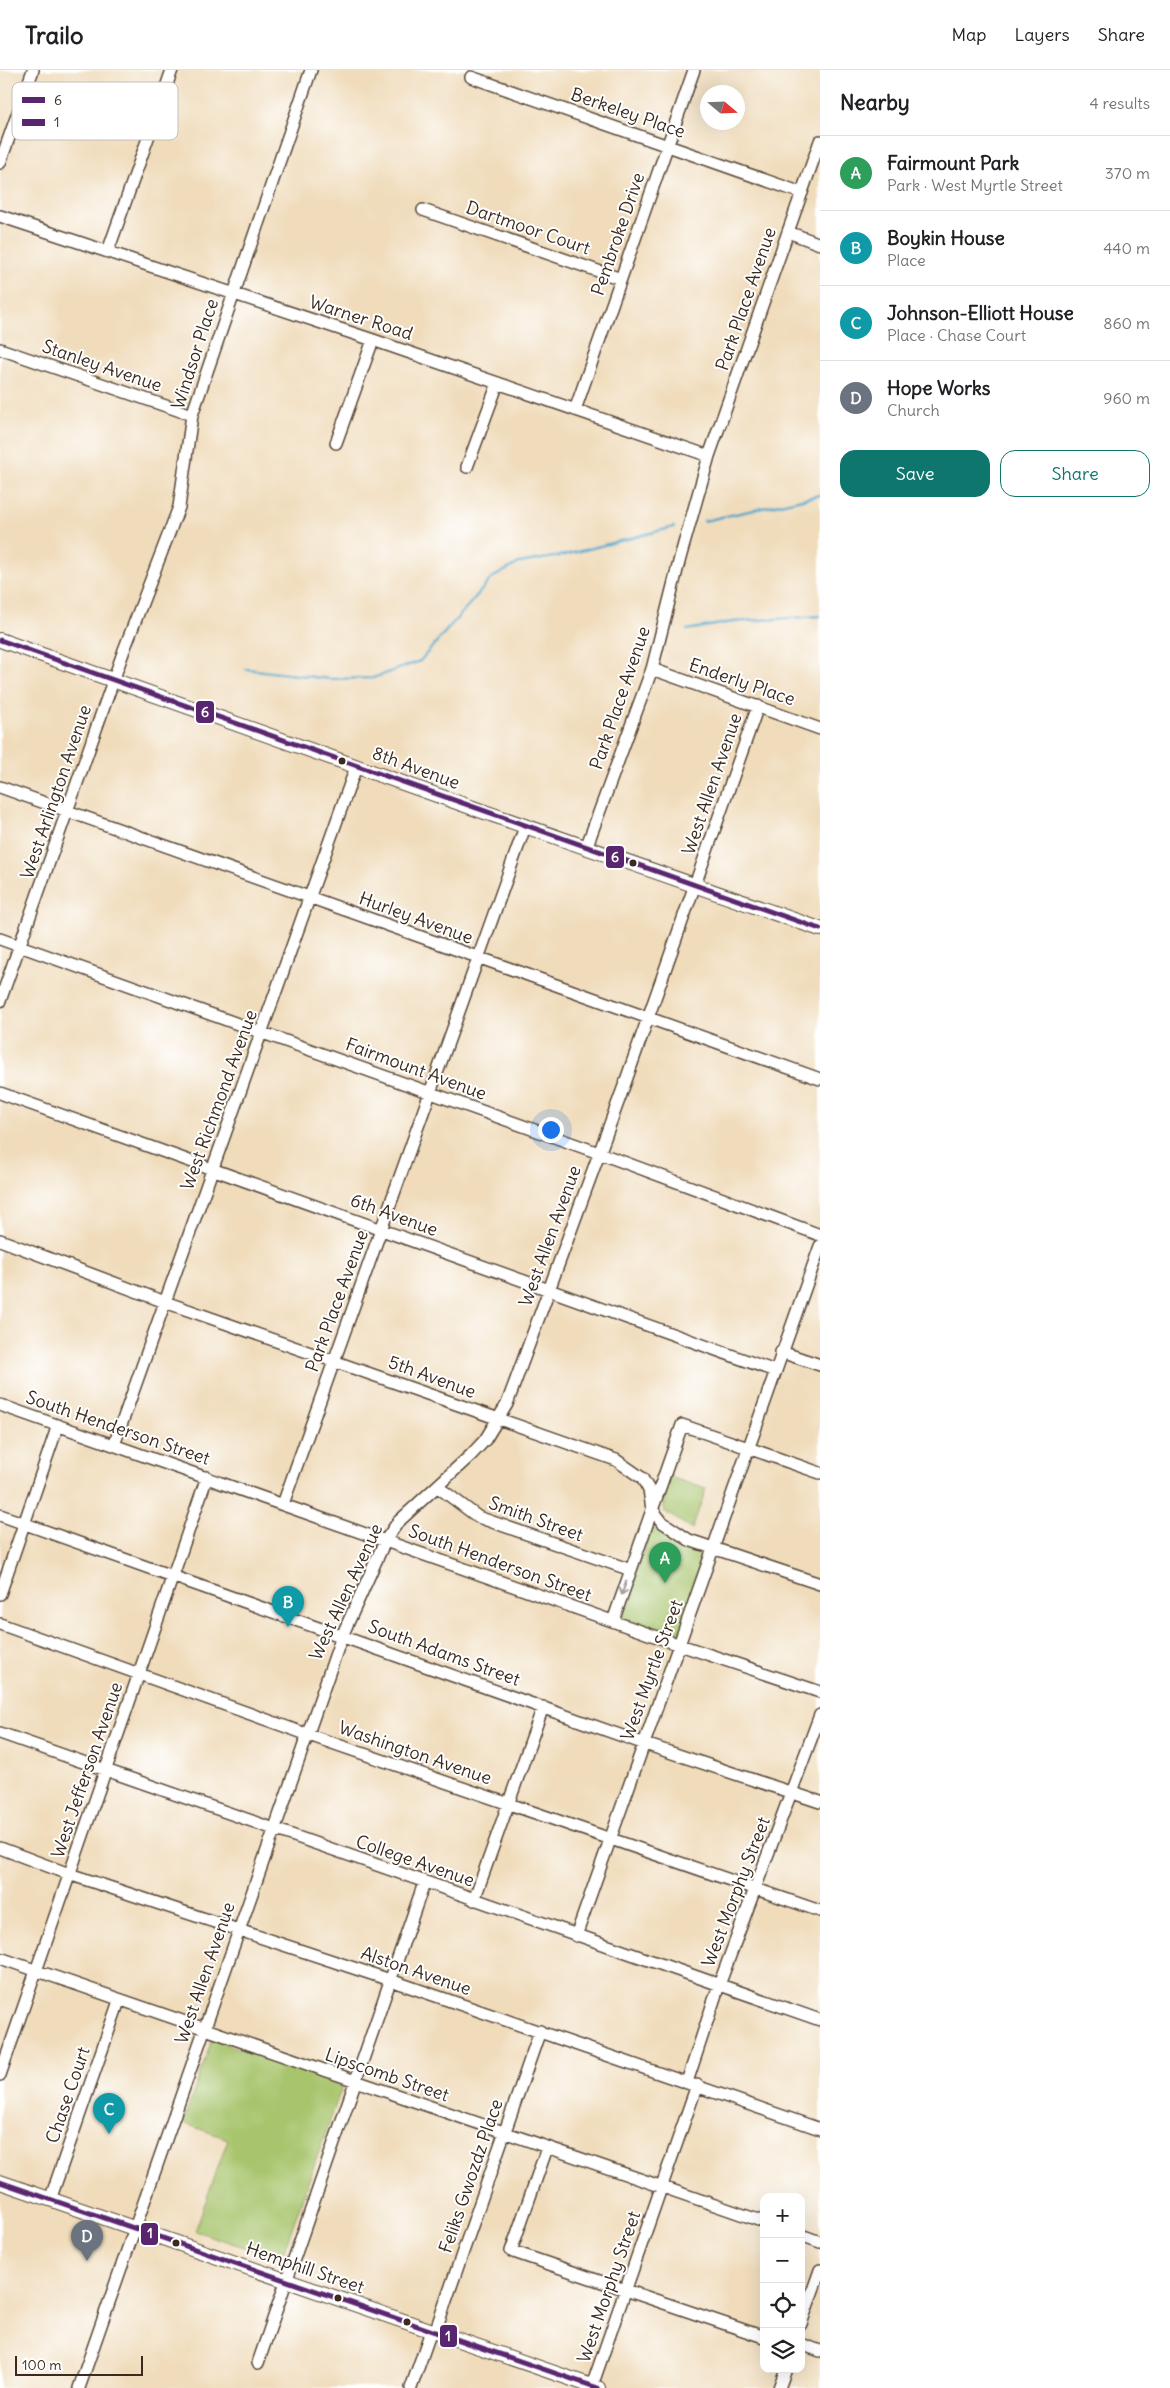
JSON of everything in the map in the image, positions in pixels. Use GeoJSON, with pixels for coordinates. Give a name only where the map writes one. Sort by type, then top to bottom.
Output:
{"type":"FeatureCollection","features":[{"type":"Feature","properties":{"kind":"main road","name":"8th Avenue"},"geometry":{"type":"LineString","coordinates":[[0,640],[114,679],[525,827],[820,928]]}},
{"type":"Feature","properties":{"kind":"main road","name":"Hemphill Street"},"geometry":{"type":"LineString","coordinates":[[0,2182],[595,2387]]}},
{"type":"Feature","properties":{"kind":"street"},"geometry":{"type":"LineString","coordinates":[[29,82],[33,70]]}},
{"type":"Feature","properties":{"kind":"street"},"geometry":{"type":"LineString","coordinates":[[168,82],[172,70]]}},
{"type":"Feature","properties":{"kind":"street","name":"Windsor Place"},"geometry":{"type":"LineString","coordinates":[[124,650],[179,507],[192,416],[232,294],[311,70]]}},
{"type":"Feature","properties":{"kind":"street","name":"Pembroke Drive"},"geometry":{"type":"LineString","coordinates":[[575,410],[694,70]]}},
{"type":"Feature","properties":{"kind":"street","name":"Berkeley Place"},"geometry":{"type":"LineString","coordinates":[[471,77],[802,193]]}},
{"type":"Feature","properties":{"kind":"street"},"geometry":{"type":"LineString","coordinates":[[0,164],[12,130]]}},
{"type":"Feature","properties":{"kind":"street"},"geometry":{"type":"LineString","coordinates":[[108,251],[147,140]]}},
{"type":"Feature","properties":{"kind":"street","name":"Park Place Avenue"},"geometry":{"type":"LineString","coordinates":[[586,848],[652,669],[680,558],[709,456],[820,141]]}},
{"type":"Feature","properties":{"kind":"street","name":"Dartmoor Court"},"geometry":{"type":"LineString","coordinates":[[424,210],[621,279]]}},
{"type":"Feature","properties":{"kind":"street","name":"Warner Road"},"geometry":{"type":"LineString","coordinates":[[0,216],[373,340],[709,456]]}},
{"type":"Feature","properties":{"kind":"street"},"geometry":{"type":"LineString","coordinates":[[788,232],[820,244]]}},
{"type":"Feature","properties":{"kind":"street"},"geometry":{"type":"LineString","coordinates":[[336,443],[373,340]]}},
{"type":"Feature","properties":{"kind":"street","name":"Stanley Avenue"},"geometry":{"type":"LineString","coordinates":[[0,349],[192,416]]}},
{"type":"Feature","properties":{"kind":"street"},"geometry":{"type":"LineString","coordinates":[[467,467],[498,384]]}},
{"type":"Feature","properties":{"kind":"street","name":"West Arlington Avenue"},"geometry":{"type":"LineString","coordinates":[[0,1001],[124,650]]}},
{"type":"Feature","properties":{"kind":"street","name":"Enderly Place"},"geometry":{"type":"LineString","coordinates":[[652,669],[820,728]]}},
{"type":"Feature","properties":{"kind":"street","name":"West Allen Avenue"},"geometry":{"type":"LineString","coordinates":[[79,2388],[136,2230],[273,1829],[342,1636],[385,1541],[398,1522],[438,1487],[485,1440],[507,1404],[648,1018],[758,706]]}},
{"type":"Feature","properties":{"kind":"street","name":"West Richmond Avenue"},"geometry":{"type":"LineString","coordinates":[[114,1445],[356,767]]}},
{"type":"Feature","properties":{"kind":"street","name":"Hurley Avenue"},"geometry":{"type":"LineString","coordinates":[[0,788],[820,1079]]}},
{"type":"Feature","properties":{"kind":"street","name":"Park Place Avenue"},"geometry":{"type":"LineString","coordinates":[[282,1504],[525,827]]}},
{"type":"Feature","properties":{"kind":"street","name":"Fairmount Avenue"},"geometry":{"type":"LineString","coordinates":[[0,939],[599,1153],[820,1235]]}},
{"type":"Feature","properties":{"kind":"street","name":"6th Avenue"},"geometry":{"type":"LineString","coordinates":[[0,1092],[775,1371]]}},
{"type":"Feature","properties":{"kind":"street","name":"5th Avenue"},"geometry":{"type":"LineString","coordinates":[[0,1240],[165,1302],[616,1460],[632,1469],[642,1478],[649,1490],[652,1509]]}},
{"type":"Feature","properties":{"kind":"street","name":"West Myrtle Street"},"geometry":{"type":"LineString","coordinates":[[576,1936],[715,1547],[781,1352],[819,1252]]}},
{"type":"Feature","properties":{"kind":"street"},"geometry":{"type":"LineString","coordinates":[[781,1352],[820,1365]]}},
{"type":"Feature","properties":{"kind":"street","name":"South Henderson Street"},"geometry":{"type":"LineString","coordinates":[[0,1405],[680,1645],[820,1692]]}},
{"type":"Feature","properties":{"kind":"street"},"geometry":{"type":"LineString","coordinates":[[0,1594],[58,1425]]}},
{"type":"Feature","properties":{"kind":"street"},"geometry":{"type":"LineString","coordinates":[[612,1621],[682,1425],[820,1473]]}},
{"type":"Feature","properties":{"kind":"street","name":"West Jefferson Avenue"},"geometry":{"type":"LineString","coordinates":[[0,2075],[207,1477]]}},
{"type":"Feature","properties":{"kind":"street","name":"Smith Street"},"geometry":{"type":"LineString","coordinates":[[438,1487],[455,1502],[485,1520],[631,1570]]}},
{"type":"Feature","properties":{"kind":"street"},"geometry":{"type":"LineString","coordinates":[[652,1509],[674,1531],[689,1540],[715,1547],[820,1584]]}},
{"type":"Feature","properties":{"kind":"street","name":"South Adams Street"},"geometry":{"type":"LineString","coordinates":[[0,1515],[645,1744],[820,1802]]}},
{"type":"Feature","properties":{"kind":"street","name":"Washington Avenue"},"geometry":{"type":"LineString","coordinates":[[0,1624],[306,1734],[820,1912]]}},
{"type":"Feature","properties":{"kind":"street"},"geometry":{"type":"LineString","coordinates":[[474,1900],[507,1803],[543,1708]]}},
{"type":"Feature","properties":{"kind":"street","name":"West Morphy Street"},"geometry":{"type":"LineString","coordinates":[[595,2387],[626,2290],[662,2188],[719,1985],[793,1793],[820,1715]]}},
{"type":"Feature","properties":{"kind":"street","name":"College Avenue"},"geometry":{"type":"LineString","coordinates":[[0,1733],[106,1768],[424,1883],[820,2020]]}},
{"type":"Feature","properties":{"kind":"street","name":"Alston Avenue"},"geometry":{"type":"LineString","coordinates":[[0,1848],[69,1874],[390,1980],[820,2129]]}},
{"type":"Feature","properties":{"kind":"street"},"geometry":{"type":"LineString","coordinates":[[258,2364],[424,1883]]}},
{"type":"Feature","properties":{"kind":"street","name":"Lipscomb Street"},"geometry":{"type":"LineString","coordinates":[[0,1958],[119,2001],[760,2221]]}},
{"type":"Feature","properties":{"kind":"street","name":"Chase Court"},"geometry":{"type":"LineString","coordinates":[[50,2200],[119,2001]]}},
{"type":"Feature","properties":{"kind":"street","name":"Feliks Gwozdz Place"},"geometry":{"type":"LineString","coordinates":[[433,2332],[505,2134],[540,2031]]}},
{"type":"Feature","properties":{"kind":"street"},"geometry":{"type":"LineString","coordinates":[[547,2148],[510,2251],[760,2336]]}},
{"type":"Feature","properties":{"kind":"street"},"geometry":{"type":"LineString","coordinates":[[805,2236],[820,2242]]}},
{"type":"Feature","properties":{"kind":"street"},"geometry":{"type":"LineString","coordinates":[[805,2313],[820,2270]]}},
{"type":"Feature","properties":{"kind":"street"},"geometry":{"type":"LineString","coordinates":[[411,2388],[433,2332]]}},
{"type":"Feature","properties":{"kind":"street"},"geometry":{"type":"LineString","coordinates":[[805,2345],[820,2351]]}},
{"type":"Feature","properties":{"kind":"street"},"geometry":{"type":"LineString","coordinates":[[779,2388],[785,2373]]}},
{"type":"Feature","properties":{"kind":"green space"},"geometry":{"type":"Polygon","coordinates":[[[670,1477],[706,1489],[692,1529],[664,1511],[664,1497],[670,1477]]]}},
{"type":"Feature","properties":{"kind":"green space"},"geometry":{"type":"Polygon","coordinates":[[[651,1528],[710,1548],[679,1637],[621,1617],[651,1528]]]}},
{"type":"Feature","properties":{"kind":"green space"},"geometry":{"type":"Polygon","coordinates":[[[212,2039],[343,2084],[281,2259],[195,2231],[228,2139],[183,2123],[212,2039]]]}},
{"type":"Feature","properties":{"kind":"waterway"},"geometry":{"type":"LineString","coordinates":[[704,521],[820,495]]}},
{"type":"Feature","properties":{"kind":"waterway"},"geometry":{"type":"LineString","coordinates":[[246,669],[330,679],[373,678],[420,661],[492,578],[519,563],[565,555],[674,527]]}},
{"type":"Feature","properties":{"kind":"waterway"},"geometry":{"type":"LineString","coordinates":[[687,630],[732,622],[820,616]]}},
{"type":"Feature","properties":{"kind":"transit line","name":"6"},"geometry":{"type":"LineString","coordinates":[[0,640],[820,929]]}},
{"type":"Feature","properties":{"kind":"transit line","name":"1"},"geometry":{"type":"LineString","coordinates":[[0,2182],[598,2388]]}},
{"type":"Feature","properties":{"kind":"place","name":"Fairmount Park"},"geometry":{"type":"Point","coordinates":[665,1583]}},
{"type":"Feature","properties":{"kind":"place","name":"Boykin House"},"geometry":{"type":"Point","coordinates":[288,1627]}},
{"type":"Feature","properties":{"kind":"place","name":"Johnson-Elliott House"},"geometry":{"type":"Point","coordinates":[109,2134]}},
{"type":"Feature","properties":{"kind":"place","name":"Hope Works"},"geometry":{"type":"Point","coordinates":[87,2261]}}]}
